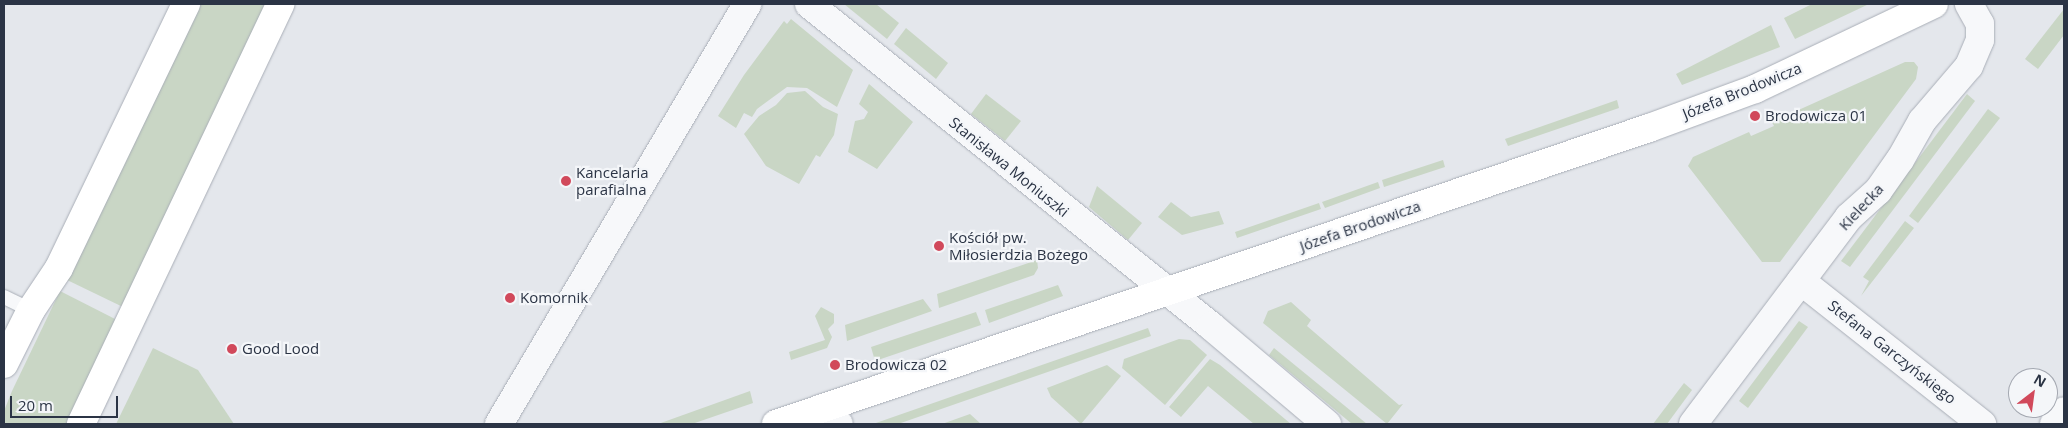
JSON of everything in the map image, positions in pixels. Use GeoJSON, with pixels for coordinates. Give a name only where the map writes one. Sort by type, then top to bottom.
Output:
{"type":"FeatureCollection","features":[{"type":"Feature","properties":{"kind":"street"},"geometry":{"type":"LineString","coordinates":[[4,364],[31,310],[59,268],[186,4]]}},
{"type":"Feature","properties":{"kind":"street"},"geometry":{"type":"LineString","coordinates":[[81,424],[280,4]]}},
{"type":"Feature","properties":{"kind":"street"},"geometry":{"type":"LineString","coordinates":[[499,424],[747,4]]}},
{"type":"Feature","properties":{"kind":"street","name":"Stanisława Moniuszki"},"geometry":{"type":"LineString","coordinates":[[809,4],[1166,290],[1327,424]]}},
{"type":"Feature","properties":{"kind":"street","name":"Józefa Brodowicza"},"geometry":{"type":"LineString","coordinates":[[776,424],[830,416],[1166,290],[1602,144],[1755,89],[1934,4]]}},
{"type":"Feature","properties":{"kind":"street","name":"Kielecka"},"geometry":{"type":"LineString","coordinates":[[1693,424],[1849,217],[1878,191],[1900,160],[1922,121],[1969,66],[1980,40],[1980,24],[1970,4]]}},
{"type":"Feature","properties":{"kind":"street","name":"Stefana Garczyńskiego"},"geometry":{"type":"LineString","coordinates":[[1801,281],[1982,424]]}},
{"type":"Feature","properties":{"kind":"street"},"geometry":{"type":"LineString","coordinates":[[2054,424],[2064,411]]}},
{"type":"Feature","properties":{"kind":"lane"},"geometry":{"type":"LineString","coordinates":[[4,297],[31,310]]}},
{"type":"Feature","properties":{"kind":"green space"},"geometry":{"type":"Polygon","coordinates":[[[198,4],[270,4],[125,308],[65,279],[198,4]]]}},
{"type":"Feature","properties":{"kind":"green space"},"geometry":{"type":"Polygon","coordinates":[[[844,4],[876,4],[899,23],[887,39],[844,4]]]}},
{"type":"Feature","properties":{"kind":"green space"},"geometry":{"type":"Polygon","coordinates":[[[1812,4],[1869,4],[1795,39],[1784,18],[1812,4]]]}},
{"type":"Feature","properties":{"kind":"green space"},"geometry":{"type":"Polygon","coordinates":[[[2064,9],[2064,35],[2038,69],[2025,59],[2064,9]]]}},
{"type":"Feature","properties":{"kind":"green space"},"geometry":{"type":"Polygon","coordinates":[[[791,19],[853,70],[837,107],[807,88],[787,87],[757,109],[752,117],[744,113],[736,128],[718,116],[744,75],[784,21],[787,24],[791,19]]]}},
{"type":"Feature","properties":{"kind":"green space"},"geometry":{"type":"Polygon","coordinates":[[[1771,25],[1780,47],[1682,85],[1676,74],[1771,25]]]}},
{"type":"Feature","properties":{"kind":"green space"},"geometry":{"type":"Polygon","coordinates":[[[906,28],[948,63],[936,79],[894,44],[906,28]]]}},
{"type":"Feature","properties":{"kind":"green space"},"geometry":{"type":"Polygon","coordinates":[[[1905,62],[1914,62],[1918,67],[1916,79],[1780,262],[1762,262],[1688,166],[1693,157],[1749,132],[1751,136],[1774,126],[1772,122],[1905,62]]]}},
{"type":"Feature","properties":{"kind":"green space"},"geometry":{"type":"Polygon","coordinates":[[[869,84],[913,122],[877,169],[848,152],[855,121],[864,119],[868,112],[859,104],[869,84]]]}},
{"type":"Feature","properties":{"kind":"green space"},"geometry":{"type":"Polygon","coordinates":[[[805,91],[823,107],[838,114],[834,135],[820,157],[816,155],[799,184],[766,166],[744,134],[759,116],[776,105],[787,93],[805,91]]]}},
{"type":"Feature","properties":{"kind":"green space"},"geometry":{"type":"Polygon","coordinates":[[[986,94],[1021,121],[1005,141],[971,114],[986,94]]]}},
{"type":"Feature","properties":{"kind":"green space"},"geometry":{"type":"Polygon","coordinates":[[[1967,94],[1975,101],[1850,267],[1841,261],[1967,94]]]}},
{"type":"Feature","properties":{"kind":"green space"},"geometry":{"type":"Polygon","coordinates":[[[1617,100],[1619,108],[1508,146],[1505,139],[1617,100]]]}},
{"type":"Feature","properties":{"kind":"green space"},"geometry":{"type":"Polygon","coordinates":[[[1988,109],[2000,118],[1918,223],[1909,216],[1988,109]]]}},
{"type":"Feature","properties":{"kind":"green space"},"geometry":{"type":"Polygon","coordinates":[[[1443,160],[1445,167],[1384,187],[1382,180],[1443,160]]]}},
{"type":"Feature","properties":{"kind":"green space"},"geometry":{"type":"Polygon","coordinates":[[[1378,182],[1380,188],[1325,208],[1322,202],[1378,182]]]}},
{"type":"Feature","properties":{"kind":"green space"},"geometry":{"type":"Polygon","coordinates":[[[1097,186],[1142,223],[1128,240],[1089,207],[1097,186]]]}},
{"type":"Feature","properties":{"kind":"green space"},"geometry":{"type":"Polygon","coordinates":[[[1171,202],[1191,217],[1219,211],[1224,224],[1182,235],[1158,217],[1171,202]]]}},
{"type":"Feature","properties":{"kind":"green space"},"geometry":{"type":"Polygon","coordinates":[[[1319,203],[1321,209],[1237,238],[1235,232],[1319,203]]]}},
{"type":"Feature","properties":{"kind":"green space"},"geometry":{"type":"Polygon","coordinates":[[[1905,221],[1914,228],[1861,296],[1869,281],[1863,277],[1905,221]]]}},
{"type":"Feature","properties":{"kind":"green space"},"geometry":{"type":"Polygon","coordinates":[[[1037,260],[1038,268],[1034,275],[939,308],[937,294],[1037,260]]]}},
{"type":"Feature","properties":{"kind":"green space"},"geometry":{"type":"Polygon","coordinates":[[[1058,285],[1063,296],[989,323],[985,310],[1058,285]]]}},
{"type":"Feature","properties":{"kind":"green space"},"geometry":{"type":"Polygon","coordinates":[[[60,291],[119,321],[69,424],[4,424],[4,411],[12,391],[60,291]]]}},
{"type":"Feature","properties":{"kind":"green space"},"geometry":{"type":"Polygon","coordinates":[[[923,299],[932,311],[847,341],[845,325],[923,299]]]}},
{"type":"Feature","properties":{"kind":"green space"},"geometry":{"type":"Polygon","coordinates":[[[1291,302],[1311,320],[1307,326],[1399,405],[1403,404],[1387,424],[1263,323],[1268,311],[1291,302]]]}},
{"type":"Feature","properties":{"kind":"green space"},"geometry":{"type":"Polygon","coordinates":[[[821,307],[834,314],[834,323],[828,329],[832,337],[827,348],[791,360],[789,352],[825,340],[815,316],[821,307]]]}},
{"type":"Feature","properties":{"kind":"green space"},"geometry":{"type":"Polygon","coordinates":[[[976,312],[981,325],[875,361],[871,347],[976,312]]]}},
{"type":"Feature","properties":{"kind":"green space"},"geometry":{"type":"Polygon","coordinates":[[[1799,321],[1808,327],[1748,408],[1739,401],[1799,321]]]}},
{"type":"Feature","properties":{"kind":"green space"},"geometry":{"type":"Polygon","coordinates":[[[1148,328],[1151,336],[898,424],[873,424],[1148,328]]]}},
{"type":"Feature","properties":{"kind":"green space"},"geometry":{"type":"Polygon","coordinates":[[[1179,339],[1190,340],[1207,355],[1165,405],[1122,368],[1124,359],[1179,339]]]}},
{"type":"Feature","properties":{"kind":"green space"},"geometry":{"type":"Polygon","coordinates":[[[153,348],[198,370],[234,424],[116,424],[153,348]]]}},
{"type":"Feature","properties":{"kind":"green space"},"geometry":{"type":"Polygon","coordinates":[[[1274,348],[1367,424],[1352,424],[1269,355],[1274,348]]]}},
{"type":"Feature","properties":{"kind":"green space"},"geometry":{"type":"Polygon","coordinates":[[[1210,359],[1220,365],[1291,424],[1254,424],[1208,386],[1181,417],[1169,407],[1210,359]]]}},
{"type":"Feature","properties":{"kind":"green space"},"geometry":{"type":"Polygon","coordinates":[[[1107,365],[1121,376],[1081,424],[1051,397],[1047,388],[1107,365]]]}},
{"type":"Feature","properties":{"kind":"green space"},"geometry":{"type":"Polygon","coordinates":[[[1684,383],[1692,390],[1667,424],[1653,424],[1684,383]]]}},
{"type":"Feature","properties":{"kind":"green space"},"geometry":{"type":"Polygon","coordinates":[[[750,391],[753,403],[692,424],[658,424],[750,391]]]}},
{"type":"Feature","properties":{"kind":"green space"},"geometry":{"type":"Polygon","coordinates":[[[970,414],[981,424],[942,424],[970,414]]]}},
{"type":"Feature","properties":{"kind":"place","name":"Brodowicza 01"},"geometry":{"type":"Point","coordinates":[1755,116]}},
{"type":"Feature","properties":{"kind":"place","name":"Kancelaria parafialna"},"geometry":{"type":"Point","coordinates":[566,181]}},
{"type":"Feature","properties":{"kind":"place","name":"Kościół pw. Miłosierdzia Bożego"},"geometry":{"type":"Point","coordinates":[939,246]}},
{"type":"Feature","properties":{"kind":"place","name":"Komornik"},"geometry":{"type":"Point","coordinates":[510,298]}},
{"type":"Feature","properties":{"kind":"place","name":"Good Lood"},"geometry":{"type":"Point","coordinates":[232,349]}},
{"type":"Feature","properties":{"kind":"place","name":"Brodowicza 02"},"geometry":{"type":"Point","coordinates":[835,365]}}]}
